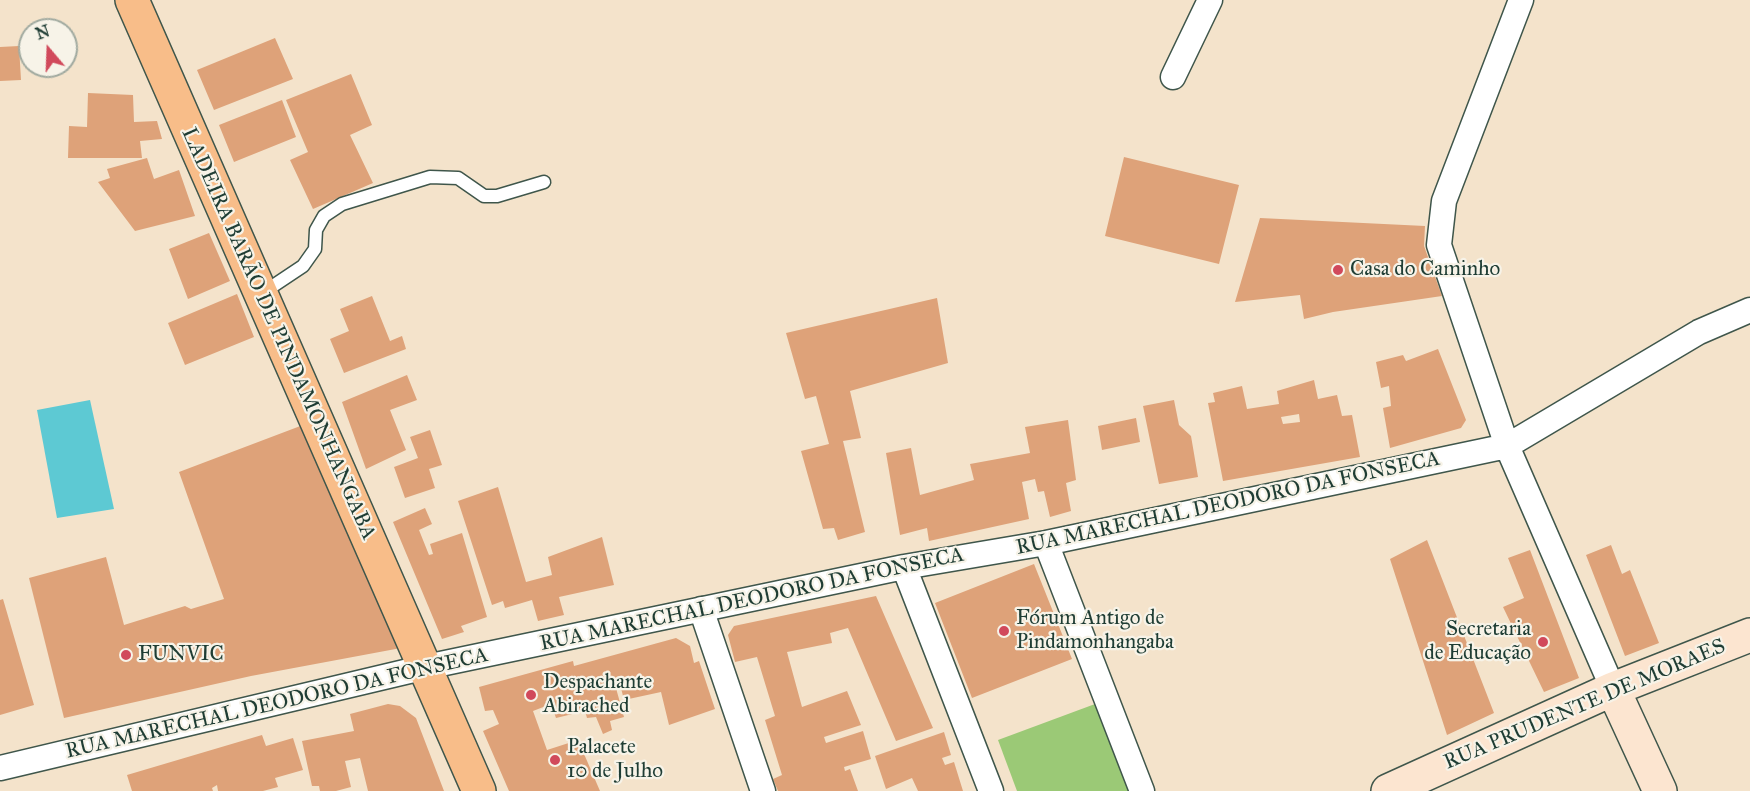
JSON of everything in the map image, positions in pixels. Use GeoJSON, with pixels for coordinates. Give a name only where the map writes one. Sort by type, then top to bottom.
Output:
{"type":"FeatureCollection","features":[{"type":"Feature","properties":{"kind":"main road","name":"LADEIRA BARÃO DE PINDAMONHANGABA"},"geometry":{"type":"LineString","coordinates":[[132,0],[479,791]]}},
{"type":"Feature","properties":{"kind":"main road","name":"RUA PRUDENTE DE MORAES"},"geometry":{"type":"LineString","coordinates":[[1388,791],[1613,689],[1750,635]]}},
{"type":"Feature","properties":{"kind":"main road"},"geometry":{"type":"LineString","coordinates":[[1613,689],[1660,791]]}},
{"type":"Feature","properties":{"kind":"street"},"geometry":{"type":"LineString","coordinates":[[1173,77],[1210,0]]}},
{"type":"Feature","properties":{"kind":"street"},"geometry":{"type":"LineString","coordinates":[[1521,0],[1444,201],[1439,245],[1507,446],[1613,689]]}},
{"type":"Feature","properties":{"kind":"street","name":"RUA MARECHAL DEODORO DA FONSECA"},"geometry":{"type":"LineString","coordinates":[[0,768],[426,668],[701,609],[904,567],[1046,543],[1507,446],[1699,332],[1750,310]]}},
{"type":"Feature","properties":{"kind":"street"},"geometry":{"type":"LineString","coordinates":[[1046,543],[1142,791]]}},
{"type":"Feature","properties":{"kind":"street"},"geometry":{"type":"LineString","coordinates":[[904,567],[991,791]]}},
{"type":"Feature","properties":{"kind":"street"},"geometry":{"type":"LineString","coordinates":[[701,609],[763,791]]}},
{"type":"Feature","properties":{"kind":"lane"},"geometry":{"type":"LineString","coordinates":[[260,294],[303,266],[315,249],[316,230],[324,216],[342,204],[430,177],[458,177],[484,196],[497,196],[544,182]]}},
{"type":"Feature","properties":{"kind":"green space"},"geometry":{"type":"Polygon","coordinates":[[[1095,704],[1129,791],[1017,791],[998,740],[1095,704]]]}},
{"type":"Feature","properties":{"kind":"water"},"geometry":{"type":"Polygon","coordinates":[[[90,400],[114,509],[57,518],[37,410],[90,400]]]}},
{"type":"Feature","properties":{"kind":"building"},"geometry":{"type":"Polygon","coordinates":[[[275,38],[293,79],[214,110],[197,70],[275,38]]]}},
{"type":"Feature","properties":{"kind":"building"},"geometry":{"type":"Polygon","coordinates":[[[18,46],[18,78],[21,80],[0,81],[0,47],[18,46]]]}},
{"type":"Feature","properties":{"kind":"building"},"geometry":{"type":"Polygon","coordinates":[[[351,74],[372,125],[350,135],[373,183],[313,209],[290,160],[308,152],[286,100],[351,74]]]}},
{"type":"Feature","properties":{"kind":"building"},"geometry":{"type":"Polygon","coordinates":[[[88,93],[133,95],[134,122],[157,121],[162,139],[140,141],[142,158],[68,158],[69,126],[87,127],[88,93]]]}},
{"type":"Feature","properties":{"kind":"building"},"geometry":{"type":"Polygon","coordinates":[[[282,100],[296,137],[234,162],[219,125],[282,100]]]}},
{"type":"Feature","properties":{"kind":"building"},"geometry":{"type":"Polygon","coordinates":[[[1124,157],[1239,185],[1219,264],[1105,236],[1124,157]]]}},
{"type":"Feature","properties":{"kind":"building"},"geometry":{"type":"Polygon","coordinates":[[[147,158],[154,179],[179,170],[195,216],[135,231],[98,182],[110,178],[107,169],[147,158]]]}},
{"type":"Feature","properties":{"kind":"building","name":"Casa do Caminho"},"geometry":{"type":"Polygon","coordinates":[[[1260,218],[1425,226],[1424,246],[1442,296],[1333,312],[1304,319],[1300,295],[1235,302],[1260,218]]]}},
{"type":"Feature","properties":{"kind":"building"},"geometry":{"type":"Polygon","coordinates":[[[209,233],[230,281],[188,299],[169,249],[209,233]]]}},
{"type":"Feature","properties":{"kind":"building"},"geometry":{"type":"Polygon","coordinates":[[[237,294],[254,337],[185,365],[168,323],[237,294]]]}},
{"type":"Feature","properties":{"kind":"building"},"geometry":{"type":"Polygon","coordinates":[[[372,296],[390,341],[402,336],[406,349],[344,373],[330,339],[349,331],[340,309],[372,296]]]}},
{"type":"Feature","properties":{"kind":"building"},"geometry":{"type":"Polygon","coordinates":[[[937,298],[948,363],[850,391],[861,438],[843,441],[865,532],[838,540],[834,528],[823,529],[801,451],[829,444],[816,396],[805,399],[786,333],[937,298]]]}},
{"type":"Feature","properties":{"kind":"building"},"geometry":{"type":"Polygon","coordinates":[[[1438,349],[1466,420],[1461,428],[1390,448],[1383,408],[1391,406],[1389,386],[1381,388],[1376,362],[1403,355],[1406,361],[1438,349]]]}},
{"type":"Feature","properties":{"kind":"building"},"geometry":{"type":"Polygon","coordinates":[[[407,375],[417,400],[390,410],[406,450],[366,469],[342,402],[407,375]]]}},
{"type":"Feature","properties":{"kind":"building"},"geometry":{"type":"Polygon","coordinates":[[[1314,380],[1318,399],[1337,395],[1342,416],[1352,415],[1360,457],[1223,481],[1208,403],[1215,402],[1213,393],[1242,386],[1247,409],[1279,404],[1277,391],[1314,380]],[[1299,414],[1281,417],[1283,424],[1300,422],[1299,414]]]}},
{"type":"Feature","properties":{"kind":"building"},"geometry":{"type":"Polygon","coordinates":[[[1174,400],[1179,425],[1191,436],[1198,477],[1159,484],[1143,406],[1174,400]]]}},
{"type":"Feature","properties":{"kind":"building"},"geometry":{"type":"Polygon","coordinates":[[[1136,418],[1140,442],[1102,450],[1098,426],[1136,418]]]}},
{"type":"Feature","properties":{"kind":"building"},"geometry":{"type":"Polygon","coordinates":[[[1068,420],[1076,480],[1066,483],[1071,511],[1050,517],[1044,491],[1038,492],[1035,479],[1022,482],[1029,519],[929,541],[927,528],[900,535],[886,453],[911,448],[920,495],[974,480],[970,464],[1030,453],[1025,427],[1068,420]]]}},
{"type":"Feature","properties":{"kind":"building"},"geometry":{"type":"Polygon","coordinates":[[[303,425],[401,648],[251,676],[64,718],[29,578],[106,557],[124,625],[185,606],[191,609],[224,599],[179,472],[303,425]]]}},
{"type":"Feature","properties":{"kind":"building"},"geometry":{"type":"Polygon","coordinates":[[[430,430],[442,465],[429,469],[435,488],[405,498],[394,467],[418,458],[410,437],[430,430]]]}},
{"type":"Feature","properties":{"kind":"building"},"geometry":{"type":"Polygon","coordinates":[[[498,487],[526,582],[552,575],[548,557],[602,537],[614,585],[559,597],[564,615],[538,621],[532,600],[505,608],[503,601],[492,605],[458,501],[498,487]]]}},
{"type":"Feature","properties":{"kind":"building"},"geometry":{"type":"Polygon","coordinates":[[[425,508],[432,524],[419,530],[429,555],[433,554],[430,544],[462,533],[487,617],[461,626],[464,632],[442,639],[393,522],[425,508]]]}},
{"type":"Feature","properties":{"kind":"building"},"geometry":{"type":"Polygon","coordinates":[[[1427,540],[1494,713],[1447,735],[1390,559],[1427,540]]]}},
{"type":"Feature","properties":{"kind":"building"},"geometry":{"type":"Polygon","coordinates":[[[1611,545],[1622,574],[1630,570],[1659,643],[1625,656],[1586,555],[1611,545]]]}},
{"type":"Feature","properties":{"kind":"building","name":"Secretaria de Educação"},"geometry":{"type":"Polygon","coordinates":[[[1530,550],[1579,678],[1544,692],[1503,607],[1524,598],[1508,558],[1530,550]]]}},
{"type":"Feature","properties":{"kind":"building","name":"Fórum Antigo de Pindamonhangaba"},"geometry":{"type":"Polygon","coordinates":[[[1034,564],[1072,659],[972,698],[935,603],[1034,564]]]}},
{"type":"Feature","properties":{"kind":"building"},"geometry":{"type":"Polygon","coordinates":[[[876,596],[933,728],[896,741],[848,628],[830,633],[832,643],[787,652],[802,707],[847,691],[861,725],[824,737],[826,743],[863,731],[871,759],[844,767],[845,771],[850,769],[858,791],[778,791],[773,779],[782,775],[765,720],[775,716],[757,657],[735,662],[728,635],[734,626],[876,596]]]}},
{"type":"Feature","properties":{"kind":"building"},"geometry":{"type":"Polygon","coordinates":[[[3,599],[34,705],[0,715],[0,600],[3,599]]]}},
{"type":"Feature","properties":{"kind":"building"},"geometry":{"type":"Polygon","coordinates":[[[676,638],[690,646],[694,663],[699,661],[715,709],[669,725],[661,692],[624,700],[619,680],[614,681],[624,717],[610,721],[612,730],[603,734],[596,717],[587,718],[585,711],[556,718],[551,704],[533,711],[547,750],[578,740],[600,791],[509,791],[483,731],[499,724],[493,710],[485,711],[479,687],[573,661],[574,666],[676,638]]]}},
{"type":"Feature","properties":{"kind":"building"},"geometry":{"type":"Polygon","coordinates":[[[388,704],[400,706],[416,718],[444,791],[368,791],[360,758],[345,761],[351,787],[336,791],[320,791],[319,786],[312,786],[302,741],[354,731],[350,714],[388,704]]]}},
{"type":"Feature","properties":{"kind":"building"},"geometry":{"type":"Polygon","coordinates":[[[944,732],[951,755],[942,758],[945,765],[954,762],[963,791],[918,791],[912,778],[886,789],[875,756],[944,732]]]}},
{"type":"Feature","properties":{"kind":"building"},"geometry":{"type":"Polygon","coordinates":[[[262,735],[266,746],[293,738],[303,770],[275,778],[278,787],[263,791],[218,791],[217,785],[212,788],[213,791],[132,791],[127,775],[262,735]]]}},
{"type":"Feature","properties":{"kind":"place","name":"Casa do Caminho"},"geometry":{"type":"Point","coordinates":[1338,270]}},
{"type":"Feature","properties":{"kind":"place","name":"Fórum Antigo de Pindamonhangaba"},"geometry":{"type":"Point","coordinates":[1004,631]}},
{"type":"Feature","properties":{"kind":"place","name":"Secretaria de Educação"},"geometry":{"type":"Point","coordinates":[1543,642]}},
{"type":"Feature","properties":{"kind":"place","name":"FUNVIC"},"geometry":{"type":"Point","coordinates":[126,655]}},
{"type":"Feature","properties":{"kind":"place","name":"Despachante Abirached"},"geometry":{"type":"Point","coordinates":[531,695]}},
{"type":"Feature","properties":{"kind":"place","name":"Palacete 10 de Julho"},"geometry":{"type":"Point","coordinates":[555,760]}}]}
